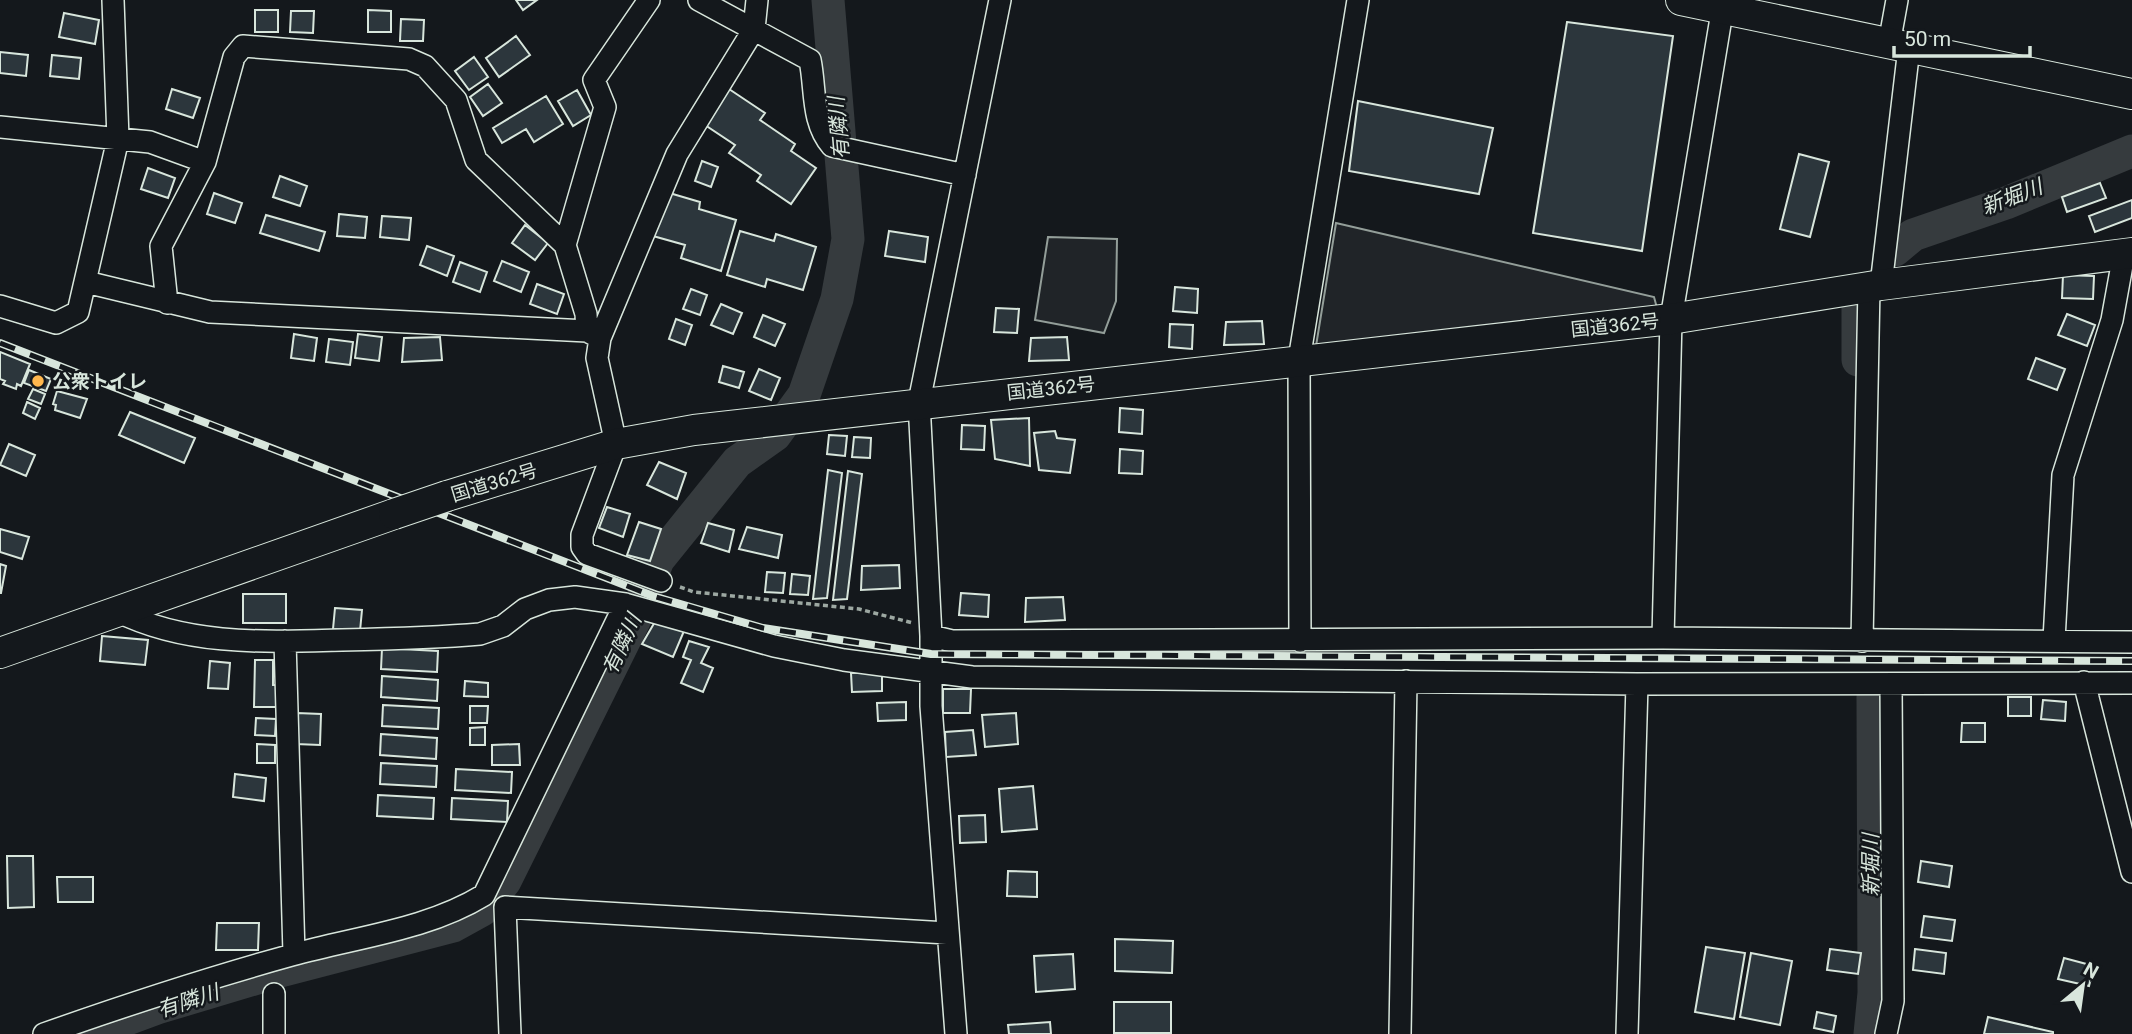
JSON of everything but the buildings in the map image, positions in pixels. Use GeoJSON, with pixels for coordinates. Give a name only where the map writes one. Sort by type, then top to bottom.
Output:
{"type":"FeatureCollection","features":[{"type":"Feature","properties":{"kind":"highway"},"geometry":{"type":"LineString","coordinates":[[1681,0],[1723,5],[1899,46],[2132,94]]}},
{"type":"Feature","properties":{"kind":"highway","name":"国道362号"},"geometry":{"type":"LineString","coordinates":[[0,653],[447,496],[616,444],[919,402],[1671,318],[1875,286],[2128,254]]}},
{"type":"Feature","properties":{"kind":"street"},"geometry":{"type":"LineString","coordinates":[[0,306],[34,319],[56,323],[66,321],[78,312],[118,139],[113,0]]}},
{"type":"Feature","properties":{"kind":"street"},"geometry":{"type":"LineString","coordinates":[[565,245],[605,107],[594,80],[649,0]]}},
{"type":"Feature","properties":{"kind":"street"},"geometry":{"type":"LineString","coordinates":[[699,0],[810,60],[818,123],[822,135],[832,146],[965,175]]}},
{"type":"Feature","properties":{"kind":"street"},"geometry":{"type":"LineString","coordinates":[[593,335],[677,154],[754,29],[757,0]]}},
{"type":"Feature","properties":{"kind":"street"},"geometry":{"type":"LineString","coordinates":[[956,1034],[947,933],[919,402],[1000,0]]}},
{"type":"Feature","properties":{"kind":"street"},"geometry":{"type":"LineString","coordinates":[[1300,640],[1298,360],[1359,0]]}},
{"type":"Feature","properties":{"kind":"street"},"geometry":{"type":"LineString","coordinates":[[1861,641],[1875,286],[1899,46],[1897,0]]}},
{"type":"Feature","properties":{"kind":"street"},"geometry":{"type":"LineString","coordinates":[[1663,638],[1671,318],[1723,5]]}},
{"type":"Feature","properties":{"kind":"street"},"geometry":{"type":"LineString","coordinates":[[167,303],[161,246],[205,162],[234,57],[243,46],[410,58],[425,66],[456,100],[476,160],[565,245],[593,335],[616,444],[582,535],[582,547],[587,554],[651,577]]}},
{"type":"Feature","properties":{"kind":"street"},"geometry":{"type":"LineString","coordinates":[[0,127],[150,142],[205,162]]}},
{"type":"Feature","properties":{"kind":"street"},"geometry":{"type":"LineString","coordinates":[[2054,640],[2063,475],[2112,320],[2128,254]]}},
{"type":"Feature","properties":{"kind":"street"},"geometry":{"type":"LineString","coordinates":[[86,282],[210,312],[593,335]]}},
{"type":"Feature","properties":{"kind":"street"},"geometry":{"type":"LineString","coordinates":[[117,611],[139,622],[238,642],[480,634],[503,626],[526,609],[549,600],[575,597],[625,604],[774,646],[931,647],[952,641],[1663,638],[2132,642]]}},
{"type":"Feature","properties":{"kind":"street"},"geometry":{"type":"LineString","coordinates":[[510,1034],[495,902],[625,604]]}},
{"type":"Feature","properties":{"kind":"street"},"geometry":{"type":"LineString","coordinates":[[285,641],[294,954]]}},
{"type":"Feature","properties":{"kind":"street"},"geometry":{"type":"LineString","coordinates":[[931,647],[972,677],[1637,684],[2132,683]]}},
{"type":"Feature","properties":{"kind":"street"},"geometry":{"type":"LineString","coordinates":[[1400,1034],[1406,681]]}},
{"type":"Feature","properties":{"kind":"street"},"geometry":{"type":"LineString","coordinates":[[2084,682],[2132,872]]}},
{"type":"Feature","properties":{"kind":"street"},"geometry":{"type":"LineString","coordinates":[[1627,1034],[1637,684]]}},
{"type":"Feature","properties":{"kind":"street"},"geometry":{"type":"LineString","coordinates":[[1886,1034],[1893,1001],[1891,684]]}},
{"type":"Feature","properties":{"kind":"street"},"geometry":{"type":"LineString","coordinates":[[44,1034],[120,1007],[294,954],[495,902],[947,933]]}},
{"type":"Feature","properties":{"kind":"street"},"geometry":{"type":"LineString","coordinates":[[274,994],[274,1034]]}},
{"type":"Feature","properties":{"kind":"path"},"geometry":{"type":"LineString","coordinates":[[651,577],[694,592],[859,608],[931,647]]}},
{"type":"Feature","properties":{"kind":"shaded area"},"geometry":{"type":"Polygon","coordinates":[[[1336,223],[1654,297],[1660,319],[1316,346],[1336,223]]]}},
{"type":"Feature","properties":{"kind":"shaded area"},"geometry":{"type":"Polygon","coordinates":[[[1048,237],[1117,239],[1116,301],[1104,333],[1035,320],[1048,237]]]}},
{"type":"Feature","properties":{"kind":"waterway","name":"有隣川"},"geometry":{"type":"LineString","coordinates":[[87,1034],[157,1008],[284,970],[453,926],[482,910],[505,881],[634,621],[658,560],[737,462],[775,435],[804,395],[837,299],[848,239],[828,0]]}},
{"type":"Feature","properties":{"kind":"waterway","name":"新堀川"},"geometry":{"type":"LineString","coordinates":[[1895,250],[1913,235],[2006,203],[2132,151]]}},
{"type":"Feature","properties":{"kind":"waterway","name":"新堀川"},"geometry":{"type":"LineString","coordinates":[[1858,303],[1858,360]]}},
{"type":"Feature","properties":{"kind":"waterway","name":"新堀川"},"geometry":{"type":"LineString","coordinates":[[1870,1034],[1874,993],[1873,697]]}},
{"type":"Feature","properties":{"kind":"railway"},"geometry":{"type":"LineString","coordinates":[[0,343],[653,596],[763,628],[931,654],[2132,661]]}},
{"type":"Feature","properties":{"kind":"place","name":"公衆トイレ"},"geometry":{"type":"Point","coordinates":[38,381]}}]}
